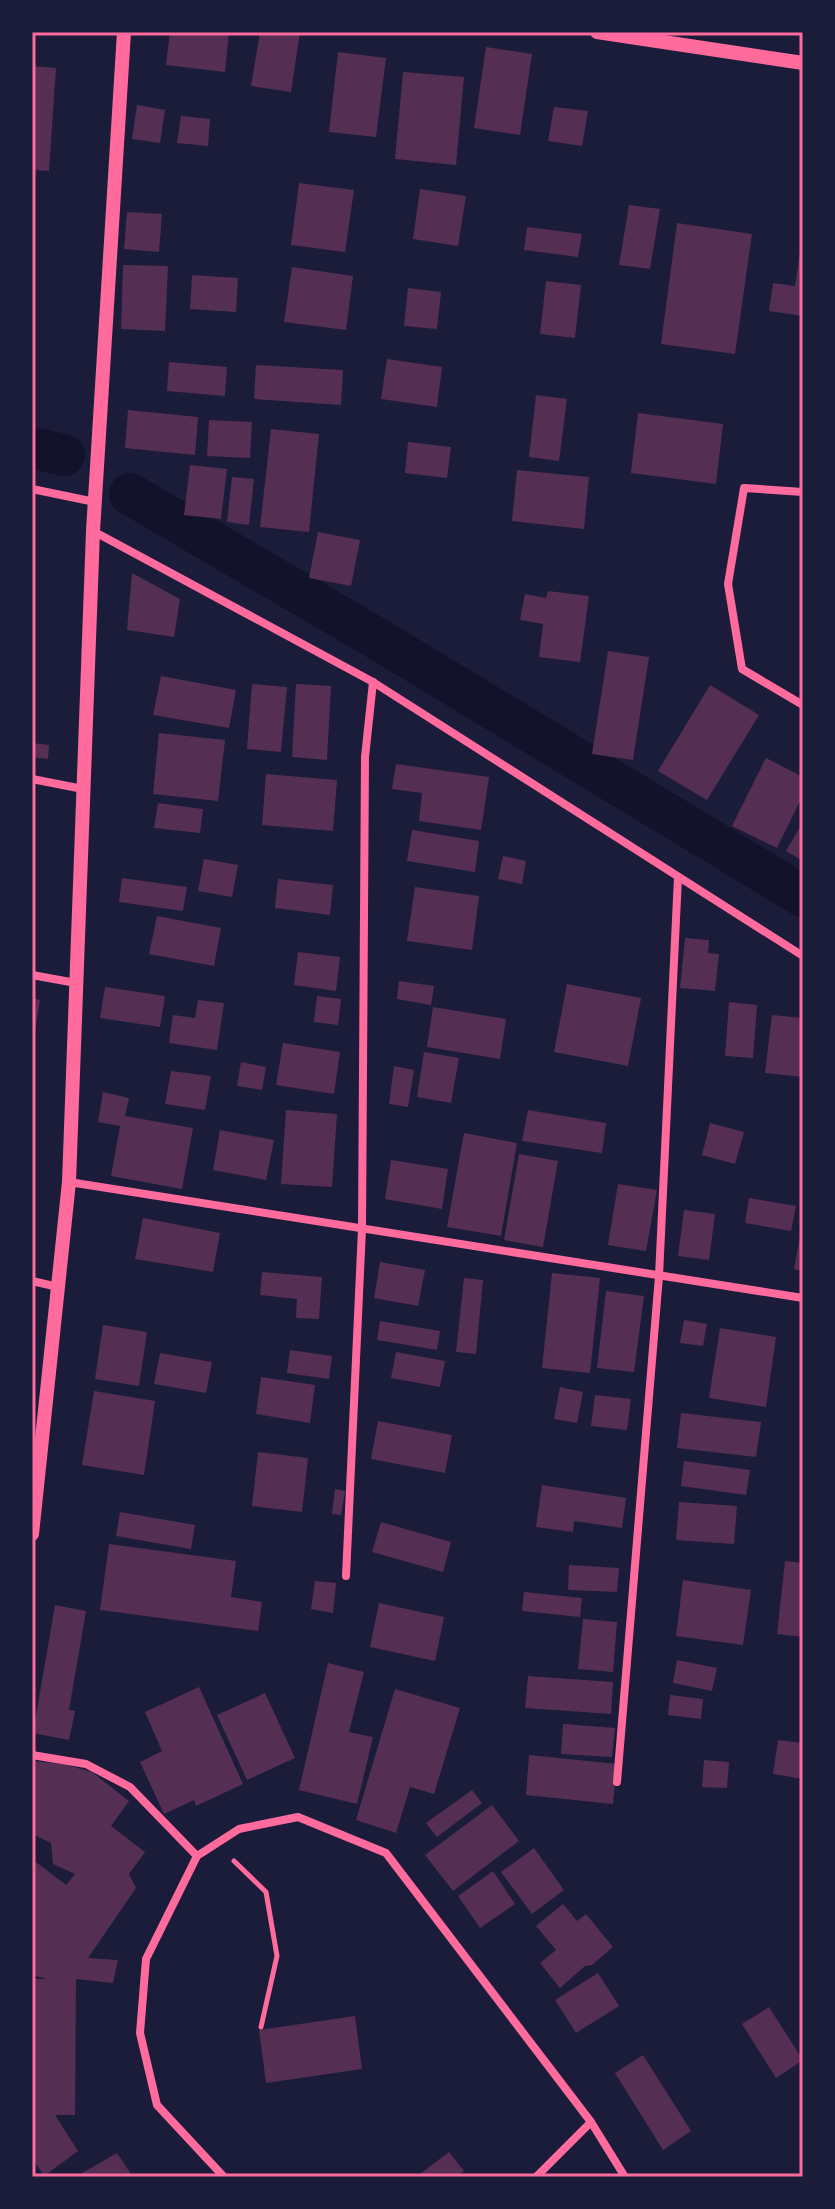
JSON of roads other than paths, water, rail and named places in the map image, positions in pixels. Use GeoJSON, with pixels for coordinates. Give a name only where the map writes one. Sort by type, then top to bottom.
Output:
{"type":"FeatureCollection","features":[{"type":"Feature","properties":{"kind":"street"},"geometry":{"type":"LineString","coordinates":[[32,1534],[69,1182],[93,531],[124,32]]}},
{"type":"Feature","properties":{"kind":"street"},"geometry":{"type":"LineString","coordinates":[[597,32],[803,63]]}},
{"type":"Feature","properties":{"kind":"street"},"geometry":{"type":"LineString","coordinates":[[803,492],[744,488],[728,584],[742,669],[803,705]]}},
{"type":"Feature","properties":{"kind":"street"},"geometry":{"type":"LineString","coordinates":[[32,489],[95,502]]}},
{"type":"Feature","properties":{"kind":"street"},"geometry":{"type":"LineString","coordinates":[[93,531],[373,682],[803,956]]}},
{"type":"Feature","properties":{"kind":"street"},"geometry":{"type":"LineString","coordinates":[[346,1576],[362,1229],[365,757],[373,682]]}},
{"type":"Feature","properties":{"kind":"street"},"geometry":{"type":"LineString","coordinates":[[32,779],[83,789]]}},
{"type":"Feature","properties":{"kind":"street"},"geometry":{"type":"LineString","coordinates":[[617,1782],[659,1276],[678,877]]}},
{"type":"Feature","properties":{"kind":"street"},"geometry":{"type":"LineString","coordinates":[[32,975],[76,983]]}},
{"type":"Feature","properties":{"kind":"street"},"geometry":{"type":"LineString","coordinates":[[69,1182],[803,1298]]}},
{"type":"Feature","properties":{"kind":"street"},"geometry":{"type":"LineString","coordinates":[[32,1281],[58,1287]]}},
{"type":"Feature","properties":{"kind":"street"},"geometry":{"type":"LineString","coordinates":[[32,1755],[86,1764],[130,1787],[197,1856]]}},
{"type":"Feature","properties":{"kind":"street"},"geometry":{"type":"LineString","coordinates":[[224,2177],[157,2105],[140,2033],[146,1959],[197,1856],[239,1829],[298,1817],[386,1853],[591,2122],[625,2177]]}},
{"type":"Feature","properties":{"kind":"street"},"geometry":{"type":"LineString","coordinates":[[536,2177],[591,2122]]}},
{"type":"Feature","properties":{"kind":"waterway"},"geometry":{"type":"LineString","coordinates":[[32,448],[64,455]]}},
{"type":"Feature","properties":{"kind":"waterway"},"geometry":{"type":"LineString","coordinates":[[130,494],[381,641],[803,896]]}}]}
